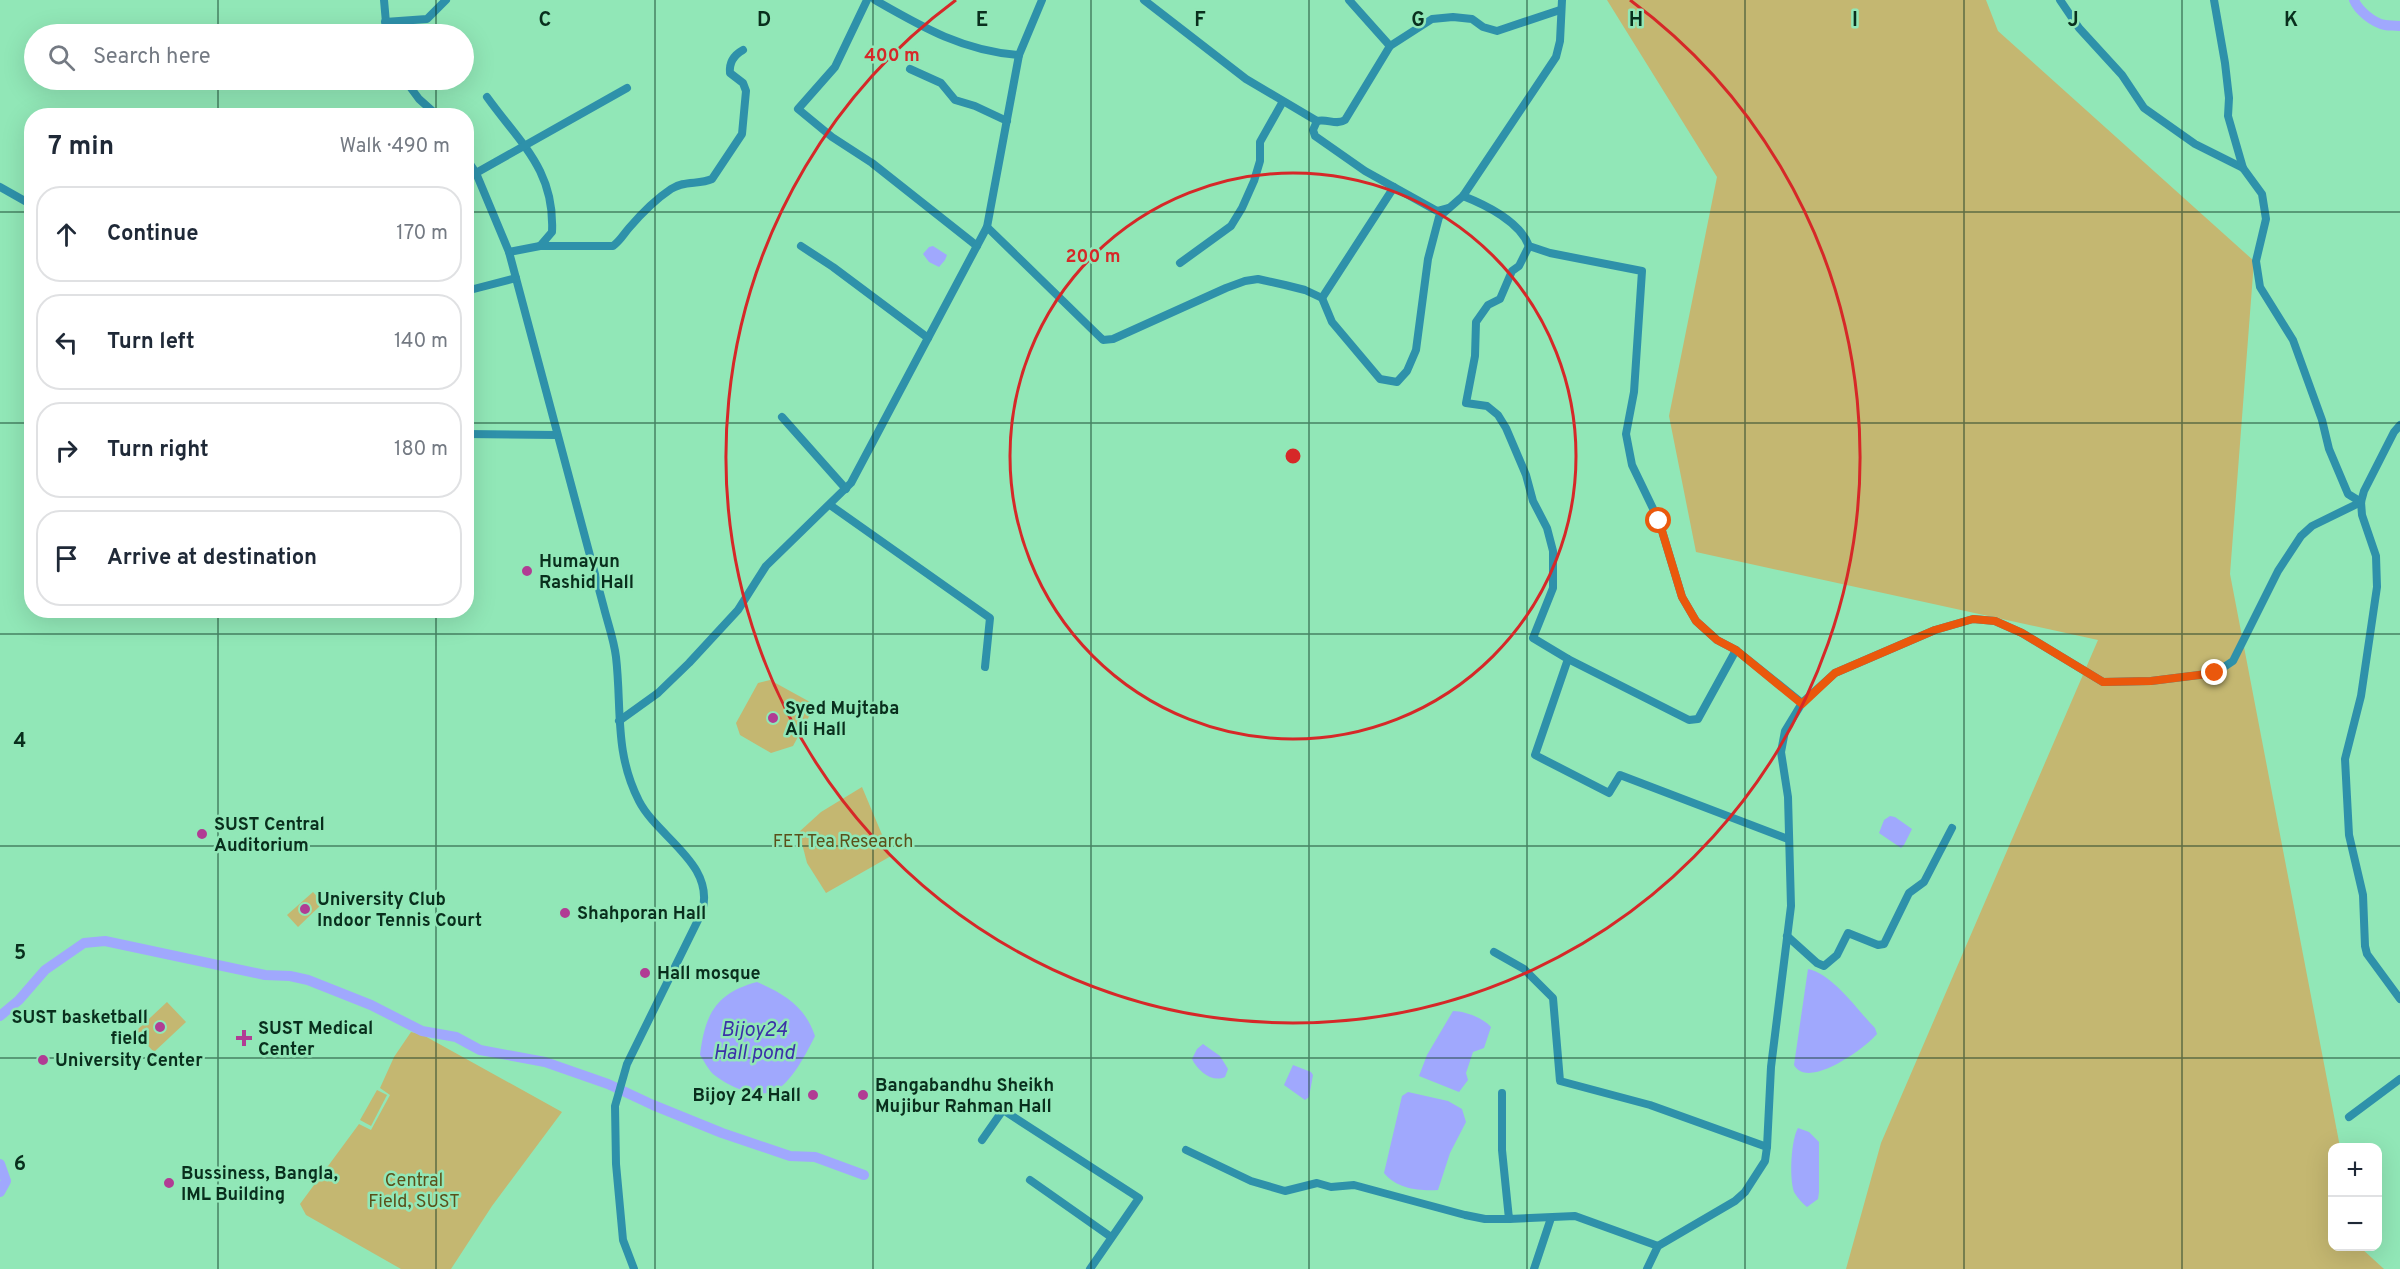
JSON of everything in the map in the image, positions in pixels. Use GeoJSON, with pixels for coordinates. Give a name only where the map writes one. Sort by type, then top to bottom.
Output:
{"type":"FeatureCollection","features":[{"type":"Feature","properties":{"kind":"street"},"geometry":{"type":"LineString","coordinates":[[384,0],[385,24]]}},
{"type":"Feature","properties":{"kind":"street"},"geometry":{"type":"LineString","coordinates":[[385,21],[427,20],[446,0]]}},
{"type":"Feature","properties":{"kind":"street"},"geometry":{"type":"LineString","coordinates":[[867,0],[835,67],[798,110],[832,137],[872,163],[977,246]]}},
{"type":"Feature","properties":{"kind":"street"},"geometry":{"type":"LineString","coordinates":[[875,0],[928,31],[993,53],[1018,55]]}},
{"type":"Feature","properties":{"kind":"street"},"geometry":{"type":"LineString","coordinates":[[618,721],[658,693],[689,663],[738,609],[766,566],[851,483],[987,227],[1018,55],[1042,0]]}},
{"type":"Feature","properties":{"kind":"street"},"geometry":{"type":"LineString","coordinates":[[1144,0],[1246,80],[1282,103],[1317,121],[1336,123],[1345,120],[1390,46],[1432,20],[1453,17],[1472,19],[1483,27],[1497,31],[1560,10]]}},
{"type":"Feature","properties":{"kind":"street"},"geometry":{"type":"LineString","coordinates":[[1349,0],[1390,46]]}},
{"type":"Feature","properties":{"kind":"street"},"geometry":{"type":"LineString","coordinates":[[987,227],[1103,340],[1113,339],[1226,288],[1258,279],[1305,290],[1322,298],[1332,322],[1380,379],[1397,382],[1407,371],[1416,350],[1428,260],[1437,223],[1442,213],[1463,196],[1556,57],[1560,41],[1562,0]]}},
{"type":"Feature","properties":{"kind":"street"},"geometry":{"type":"LineString","coordinates":[[2060,0],[2079,28],[2122,75],[2144,108],[2195,144],[2243,168]]}},
{"type":"Feature","properties":{"kind":"street"},"geometry":{"type":"LineString","coordinates":[[2214,0],[2225,63],[2229,98],[2228,116],[2243,168],[2262,195],[2266,219],[2256,261],[2260,287],[2293,340],[2322,420],[2329,449],[2348,494],[2361,502]]}},
{"type":"Feature","properties":{"kind":"street"},"geometry":{"type":"LineString","coordinates":[[509,252],[540,246],[613,246],[648,208],[670,189],[680,184],[706,182],[712,179],[742,134],[746,91],[743,83],[729,70],[733,59],[743,50]]}},
{"type":"Feature","properties":{"kind":"street"},"geometry":{"type":"LineString","coordinates":[[910,69],[941,83],[956,100],[1007,121]]}},
{"type":"Feature","properties":{"kind":"street"},"geometry":{"type":"LineString","coordinates":[[476,173],[627,88]]}},
{"type":"Feature","properties":{"kind":"street"},"geometry":{"type":"LineString","coordinates":[[412,90],[429,108]]}},
{"type":"Feature","properties":{"kind":"street"},"geometry":{"type":"LineString","coordinates":[[488,97],[525,145],[542,172],[553,219],[552,232],[540,246]]}},
{"type":"Feature","properties":{"kind":"street"},"geometry":{"type":"LineString","coordinates":[[1180,263],[1231,226],[1254,181],[1260,161],[1260,142],[1282,103]]}},
{"type":"Feature","properties":{"kind":"street"},"geometry":{"type":"LineString","coordinates":[[1317,121],[1313,130],[1315,136],[1365,171],[1437,211],[1451,207]]}},
{"type":"Feature","properties":{"kind":"street"},"geometry":{"type":"LineString","coordinates":[[474,170],[509,252],[615,654],[618,721],[625,765],[639,801],[650,820],[674,842],[692,864],[702,881],[705,896],[698,921],[627,1064],[615,1106],[617,1175],[623,1240],[634,1269]]}},
{"type":"Feature","properties":{"kind":"street"},"geometry":{"type":"LineString","coordinates":[[0,187],[24,200]]}},
{"type":"Feature","properties":{"kind":"street"},"geometry":{"type":"LineString","coordinates":[[1322,298],[1394,187]]}},
{"type":"Feature","properties":{"kind":"street"},"geometry":{"type":"LineString","coordinates":[[1463,196],[1491,208],[1526,237],[1529,246],[1519,266],[1512,271],[1500,299],[1488,305],[1476,322],[1475,356],[1466,403],[1487,406],[1498,415],[1506,428],[1526,475],[1533,501],[1547,528],[1553,551],[1553,588],[1533,638],[1568,659],[1689,720],[1698,719],[1736,650]]}},
{"type":"Feature","properties":{"kind":"street"},"geometry":{"type":"LineString","coordinates":[[801,246],[833,267],[928,339]]}},
{"type":"Feature","properties":{"kind":"street"},"geometry":{"type":"LineString","coordinates":[[1529,246],[1550,253],[1642,271],[1634,392],[1626,434],[1632,465],[1659,521],[1682,597],[1696,621],[1717,640],[1736,650],[1802,704]]}},
{"type":"Feature","properties":{"kind":"street"},"geometry":{"type":"LineString","coordinates":[[474,289],[516,278]]}},
{"type":"Feature","properties":{"kind":"street"},"geometry":{"type":"LineString","coordinates":[[782,417],[846,489]]}},
{"type":"Feature","properties":{"kind":"street"},"geometry":{"type":"LineString","coordinates":[[2400,425],[2394,432],[2364,491],[2361,502],[2362,515],[2376,556],[2377,587],[2361,696],[2345,759],[2349,835],[2363,895],[2363,937],[2367,954],[2400,999]]}},
{"type":"Feature","properties":{"kind":"street"},"geometry":{"type":"LineString","coordinates":[[474,434],[557,435]]}},
{"type":"Feature","properties":{"kind":"street"},"geometry":{"type":"LineString","coordinates":[[1647,1269],[1658,1246],[1735,1201],[1745,1192],[1765,1161],[1771,1067],[1791,906],[1788,797],[1781,752],[1785,731],[1802,704],[1835,673],[1935,630],[1973,619],[1995,621],[2022,633],[2103,682],[2151,681],[2215,673],[2233,662],[2278,571],[2301,536],[2312,526],[2361,502]]}},
{"type":"Feature","properties":{"kind":"street"},"geometry":{"type":"LineString","coordinates":[[830,505],[990,618],[985,667]]}},
{"type":"Feature","properties":{"kind":"street"},"geometry":{"type":"LineString","coordinates":[[1568,659],[1535,755],[1609,793],[1620,775],[1788,839]]}},
{"type":"Feature","properties":{"kind":"street"},"geometry":{"type":"LineString","coordinates":[[1787,936],[1817,963],[1824,966],[1837,955],[1848,933],[1878,945],[1884,944],[1910,892],[1924,882],[1952,828]]}},
{"type":"Feature","properties":{"kind":"street"},"geometry":{"type":"LineString","coordinates":[[1494,952],[1524,969],[1553,998],[1560,1081],[1650,1105],[1767,1147]]}},
{"type":"Feature","properties":{"kind":"street"},"geometry":{"type":"LineString","coordinates":[[2349,1117],[2400,1079]]}},
{"type":"Feature","properties":{"kind":"street"},"geometry":{"type":"LineString","coordinates":[[1502,1093],[1502,1150],[1509,1220]]}},
{"type":"Feature","properties":{"kind":"street"},"geometry":{"type":"LineString","coordinates":[[982,1140],[1003,1110],[1139,1198],[1090,1269]]}},
{"type":"Feature","properties":{"kind":"street"},"geometry":{"type":"LineString","coordinates":[[1186,1150],[1251,1181],[1285,1191],[1317,1183],[1331,1187],[1354,1185],[1485,1219],[1575,1216],[1658,1246]]}},
{"type":"Feature","properties":{"kind":"street"},"geometry":{"type":"LineString","coordinates":[[1030,1180],[1111,1237]]}},
{"type":"Feature","properties":{"kind":"street"},"geometry":{"type":"LineString","coordinates":[[1534,1269],[1551,1218]]}},
{"type":"Feature","properties":{"kind":"green space"},"geometry":{"type":"Polygon","coordinates":[[[1607,0],[1986,0],[1998,31],[2254,261],[2230,574],[2339,1143],[2328,1143],[2328,1251],[2364,1251],[2384,1269],[1846,1269],[1881,1143],[2098,640],[1696,552],[1669,416],[1717,177],[1607,0]]]}},
{"type":"Feature","properties":{"kind":"green space"},"geometry":{"type":"Polygon","coordinates":[[[770,680],[810,702],[812,711],[793,746],[771,753],[740,735],[736,723],[758,683],[770,680]]]}},
{"type":"Feature","properties":{"kind":"green space","name":"FET Tea Research"},"geometry":{"type":"Polygon","coordinates":[[[862,787],[891,856],[826,893],[807,863],[799,832],[821,812],[862,787]]]}},
{"type":"Feature","properties":{"kind":"green space","name":"University Club Indoor Tennis Court"},"geometry":{"type":"Polygon","coordinates":[[[313,892],[323,903],[298,927],[287,915],[313,892]]]}},
{"type":"Feature","properties":{"kind":"green space","name":"SUST basketball field"},"geometry":{"type":"Polygon","coordinates":[[[167,1002],[186,1022],[154,1052],[135,1032],[167,1002]]]}},
{"type":"Feature","properties":{"kind":"green space","name":"Central Field, SUST"},"geometry":{"type":"Polygon","coordinates":[[[411,1032],[423,1035],[562,1112],[492,1206],[451,1269],[401,1269],[306,1215],[300,1204],[359,1124],[371,1130],[390,1095],[380,1088],[394,1057],[411,1032]]]}},
{"type":"Feature","properties":{"kind":"green space"},"geometry":{"type":"Polygon","coordinates":[[[377,1090],[387,1095],[371,1126],[360,1120],[377,1090]]]}},
{"type":"Feature","properties":{"kind":"water"},"geometry":{"type":"Polygon","coordinates":[[[933,246],[947,255],[939,267],[929,262],[923,254],[933,246]]]}},
{"type":"Feature","properties":{"kind":"water"},"geometry":{"type":"Polygon","coordinates":[[[1890,816],[1912,829],[1901,848],[1879,833],[1884,820],[1890,816]]]}},
{"type":"Feature","properties":{"kind":"water"},"geometry":{"type":"Polygon","coordinates":[[[1808,969],[1817,972],[1836,985],[1875,1028],[1877,1034],[1849,1057],[1823,1070],[1811,1073],[1801,1071],[1794,1065],[1808,969]]]}},
{"type":"Feature","properties":{"kind":"water","name":"Bijoy24 Hall pond"},"geometry":{"type":"Polygon","coordinates":[[[757,982],[792,1002],[806,1017],[815,1036],[798,1067],[786,1082],[774,1091],[766,1093],[742,1090],[726,1083],[713,1074],[700,1055],[705,1028],[715,1007],[732,992],[757,982]]]}},
{"type":"Feature","properties":{"kind":"water"},"geometry":{"type":"Polygon","coordinates":[[[1453,1011],[1474,1016],[1491,1027],[1484,1048],[1473,1052],[1466,1073],[1468,1080],[1459,1092],[1419,1076],[1427,1055],[1453,1011]]]}},
{"type":"Feature","properties":{"kind":"water"},"geometry":{"type":"Polygon","coordinates":[[[1203,1044],[1220,1056],[1228,1069],[1225,1077],[1210,1077],[1202,1072],[1192,1059],[1197,1049],[1203,1044]]]}},
{"type":"Feature","properties":{"kind":"water"},"geometry":{"type":"Polygon","coordinates":[[[1293,1065],[1313,1075],[1309,1097],[1305,1100],[1284,1085],[1293,1065]]]}},
{"type":"Feature","properties":{"kind":"water"},"geometry":{"type":"Polygon","coordinates":[[[1408,1092],[1448,1101],[1462,1109],[1466,1122],[1450,1153],[1438,1190],[1402,1186],[1384,1173],[1402,1096],[1408,1092]]]}},
{"type":"Feature","properties":{"kind":"water"},"geometry":{"type":"Polygon","coordinates":[[[1798,1128],[1809,1132],[1819,1142],[1818,1199],[1807,1207],[1794,1192],[1792,1186],[1792,1150],[1798,1128]]]}},
{"type":"Feature","properties":{"kind":"waterway"},"geometry":{"type":"LineString","coordinates":[[2354,0],[2362,12],[2376,22],[2400,26]]}},
{"type":"Feature","properties":{"kind":"waterway"},"geometry":{"type":"LineString","coordinates":[[0,1016],[19,1000],[45,970],[84,943],[105,941],[265,975],[290,976],[308,980],[371,1005],[422,1031],[456,1037],[480,1050],[545,1062],[608,1084],[722,1133],[790,1156],[815,1157],[864,1175]]}},
{"type":"Feature","properties":{"kind":"waterway"},"geometry":{"type":"LineString","coordinates":[[0,1164],[6,1181],[0,1192]]}},
{"type":"Feature","properties":{"kind":"place","name":"Humayun Rashid Hall"},"geometry":{"type":"Point","coordinates":[527,571]}},
{"type":"Feature","properties":{"kind":"place","name":"Syed Mujtaba Ali Hall"},"geometry":{"type":"Point","coordinates":[773,718]}},
{"type":"Feature","properties":{"kind":"place","name":"SUST Central Auditorium"},"geometry":{"type":"Point","coordinates":[202,834]}},
{"type":"Feature","properties":{"kind":"place","name":"University Club Indoor Tennis Court"},"geometry":{"type":"Point","coordinates":[305,909]}},
{"type":"Feature","properties":{"kind":"place","name":"Shahporan Hall"},"geometry":{"type":"Point","coordinates":[565,913]}},
{"type":"Feature","properties":{"kind":"place","name":"Hall mosque"},"geometry":{"type":"Point","coordinates":[645,973]}},
{"type":"Feature","properties":{"kind":"place","name":"SUST basketball field"},"geometry":{"type":"Point","coordinates":[160,1027]}},
{"type":"Feature","properties":{"kind":"place","name":"SUST Medical Center"},"geometry":{"type":"Point","coordinates":[244,1038]}},
{"type":"Feature","properties":{"kind":"place","name":"University Center"},"geometry":{"type":"Point","coordinates":[43,1060]}},
{"type":"Feature","properties":{"kind":"place","name":"Bijoy 24 Hall"},"geometry":{"type":"Point","coordinates":[813,1095]}},
{"type":"Feature","properties":{"kind":"place","name":"Bangabandhu Sheikh Mujibur Rahman Hall"},"geometry":{"type":"Point","coordinates":[863,1095]}},
{"type":"Feature","properties":{"kind":"place","name":"Bussiness, Bangla, IML Building"},"geometry":{"type":"Point","coordinates":[169,1183]}},
{"type":"Feature","properties":{"kind":"route"},"geometry":{"type":"LineString","coordinates":[[1659,521],[1682,597],[1696,621],[1717,640],[1736,650],[1802,704],[1835,673],[1935,630],[1973,619],[1995,621],[2022,633],[2103,682],[2151,681],[2215,673]]}}]}
